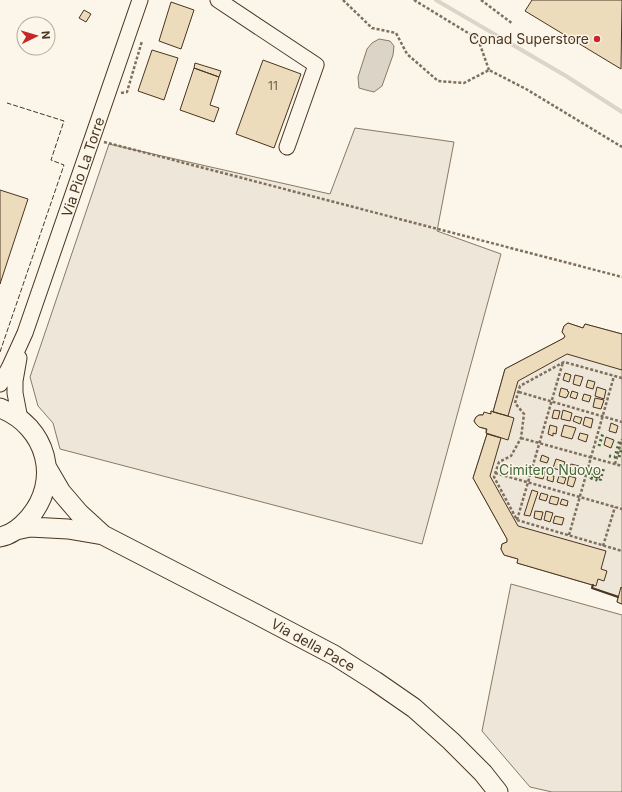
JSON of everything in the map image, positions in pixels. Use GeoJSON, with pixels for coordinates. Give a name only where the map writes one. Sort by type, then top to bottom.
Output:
{"type":"FeatureCollection","features":[{"type":"Feature","properties":{"kind":"main road"},"geometry":{"type":"LineString","coordinates":[[0,408],[20,419],[36,435],[45,457],[46,468],[44,492],[40,503],[25,523],[8,534]]}},
{"type":"Feature","properties":{"kind":"main road","name":"Via della Pace"},"geometry":{"type":"LineString","coordinates":[[46,468],[61,492],[78,513],[103,535],[327,652],[375,681],[414,708],[451,741],[483,773],[498,792]]}},
{"type":"Feature","properties":{"kind":"main road","name":"Via della Pace"},"geometry":{"type":"LineString","coordinates":[[8,534],[30,527],[38,527],[68,529],[103,535]]}},
{"type":"Feature","properties":{"kind":"street","name":"Via Pio La Torre"},"geometry":{"type":"LineString","coordinates":[[0,384],[25,333],[140,0]]}},
{"type":"Feature","properties":{"kind":"street"},"geometry":{"type":"LineString","coordinates":[[218,0],[316,65],[287,147]]}},
{"type":"Feature","properties":{"kind":"street","name":"Via Pio La Torre"},"geometry":{"type":"LineString","coordinates":[[20,419],[15,393],[15,381],[25,333]]}},
{"type":"Feature","properties":{"kind":"path"},"geometry":{"type":"LineString","coordinates":[[343,0],[372,28],[396,33],[407,54],[438,82],[464,83],[489,70]]}},
{"type":"Feature","properties":{"kind":"path"},"geometry":{"type":"LineString","coordinates":[[414,0],[478,39],[489,70],[526,89],[622,147]]}},
{"type":"Feature","properties":{"kind":"path"},"geometry":{"type":"LineString","coordinates":[[481,0],[514,24]]}},
{"type":"Feature","properties":{"kind":"path"},"geometry":{"type":"LineString","coordinates":[[127,92],[144,35]]}},
{"type":"Feature","properties":{"kind":"path"},"geometry":{"type":"LineString","coordinates":[[92,139],[622,277]]}},
{"type":"Feature","properties":{"kind":"path"},"geometry":{"type":"LineString","coordinates":[[517,520],[564,362]]}},
{"type":"Feature","properties":{"kind":"path"},"geometry":{"type":"LineString","coordinates":[[622,378],[564,362],[520,386],[516,403],[524,414],[521,438],[511,456],[499,462],[494,477],[517,520],[622,551]]}},
{"type":"Feature","properties":{"kind":"path"},"geometry":{"type":"LineString","coordinates":[[569,535],[614,376]]}},
{"type":"Feature","properties":{"kind":"path"},"geometry":{"type":"LineString","coordinates":[[518,392],[622,422]]}},
{"type":"Feature","properties":{"kind":"path"},"geometry":{"type":"LineString","coordinates":[[521,438],[622,466]]}},
{"type":"Feature","properties":{"kind":"path"},"geometry":{"type":"LineString","coordinates":[[615,464],[622,438]]}},
{"type":"Feature","properties":{"kind":"path"},"geometry":{"type":"LineString","coordinates":[[496,473],[622,509]]}},
{"type":"Feature","properties":{"kind":"path"},"geometry":{"type":"LineString","coordinates":[[603,546],[615,507]]}},
{"type":"Feature","properties":{"kind":"green space"},"geometry":{"type":"Polygon","coordinates":[[[355,128],[454,142],[437,231],[501,254],[422,544],[60,449],[53,423],[38,406],[30,377],[109,144],[330,194],[355,128]]]}},
{"type":"Feature","properties":{"kind":"green space","name":"Cimitero Nuovo"},"geometry":{"type":"Polygon","coordinates":[[[568,323],[583,328],[585,324],[622,334],[622,604],[617,602],[618,596],[592,588],[592,585],[517,563],[518,559],[504,555],[501,549],[502,544],[507,542],[507,539],[473,478],[487,434],[486,429],[476,425],[474,421],[479,415],[491,414],[491,411],[493,412],[505,369],[564,338],[565,336],[562,332],[564,326],[568,323]]]}},
{"type":"Feature","properties":{"kind":"green space"},"geometry":{"type":"Polygon","coordinates":[[[511,584],[622,615],[622,792],[552,792],[530,787],[482,731],[511,584]]]}},
{"type":"Feature","properties":{"kind":"shaded area"},"geometry":{"type":"Polygon","coordinates":[[[379,39],[390,41],[394,46],[393,55],[382,86],[374,92],[359,88],[358,77],[367,49],[372,43],[379,39]]]}},
{"type":"Feature","properties":{"kind":"building","name":"Conad Superstore"},"geometry":{"type":"Polygon","coordinates":[[[532,0],[622,0],[621,69],[525,11],[532,0]]]}},
{"type":"Feature","properties":{"kind":"building"},"geometry":{"type":"Polygon","coordinates":[[[171,2],[194,10],[181,49],[159,41],[171,2]]]}},
{"type":"Feature","properties":{"kind":"building"},"geometry":{"type":"Polygon","coordinates":[[[84,10],[91,14],[86,22],[79,18],[84,10]]]}},
{"type":"Feature","properties":{"kind":"building"},"geometry":{"type":"Polygon","coordinates":[[[152,50],[178,58],[164,100],[138,91],[152,50]]]}},
{"type":"Feature","properties":{"kind":"building"},"geometry":{"type":"Polygon","coordinates":[[[263,60],[301,74],[274,148],[236,134],[263,60]]]}},
{"type":"Feature","properties":{"kind":"building"},"geometry":{"type":"Polygon","coordinates":[[[195,63],[221,71],[219,77],[194,68],[195,63]]]}},
{"type":"Feature","properties":{"kind":"building"},"geometry":{"type":"Polygon","coordinates":[[[194,68],[219,77],[210,105],[219,108],[214,122],[180,110],[194,68]]]}},
{"type":"Feature","properties":{"kind":"building"},"geometry":{"type":"Polygon","coordinates":[[[0,190],[28,199],[0,284],[0,190]]]}},
{"type":"Feature","properties":{"kind":"building"},"geometry":{"type":"Polygon","coordinates":[[[568,323],[583,328],[585,324],[622,334],[622,370],[567,354],[518,381],[508,416],[493,412],[505,369],[564,338],[565,336],[562,332],[564,326],[568,323]]]}},
{"type":"Feature","properties":{"kind":"building"},"geometry":{"type":"Polygon","coordinates":[[[565,373],[571,375],[569,382],[563,380],[565,373]]]}},
{"type":"Feature","properties":{"kind":"building"},"geometry":{"type":"Polygon","coordinates":[[[575,375],[583,377],[580,386],[573,384],[575,375]]]}},
{"type":"Feature","properties":{"kind":"building"},"geometry":{"type":"Polygon","coordinates":[[[588,380],[595,382],[593,389],[586,387],[588,380]]]}},
{"type":"Feature","properties":{"kind":"building"},"geometry":{"type":"Polygon","coordinates":[[[597,387],[606,390],[604,399],[595,396],[597,387]]]}},
{"type":"Feature","properties":{"kind":"building"},"geometry":{"type":"Polygon","coordinates":[[[561,388],[568,390],[567,391],[569,392],[566,398],[559,396],[561,388]]]}},
{"type":"Feature","properties":{"kind":"building"},"geometry":{"type":"Polygon","coordinates":[[[572,391],[578,393],[576,399],[570,397],[572,391]]]}},
{"type":"Feature","properties":{"kind":"building"},"geometry":{"type":"Polygon","coordinates":[[[584,394],[591,396],[589,402],[582,400],[584,394]]]}},
{"type":"Feature","properties":{"kind":"building"},"geometry":{"type":"Polygon","coordinates":[[[595,398],[604,400],[601,409],[593,407],[595,398]]]}},
{"type":"Feature","properties":{"kind":"building"},"geometry":{"type":"Polygon","coordinates":[[[554,410],[560,411],[558,419],[552,418],[554,410]]]}},
{"type":"Feature","properties":{"kind":"building"},"geometry":{"type":"Polygon","coordinates":[[[563,410],[572,413],[570,421],[561,419],[563,410]]]}},
{"type":"Feature","properties":{"kind":"building"},"geometry":{"type":"Polygon","coordinates":[[[491,411],[514,418],[508,440],[486,433],[487,429],[479,427],[474,421],[476,417],[483,415],[484,412],[491,414],[491,411]]]}},
{"type":"Feature","properties":{"kind":"building"},"geometry":{"type":"Polygon","coordinates":[[[575,416],[582,418],[580,424],[573,421],[575,416]]]}},
{"type":"Feature","properties":{"kind":"building"},"geometry":{"type":"Polygon","coordinates":[[[585,417],[593,419],[591,428],[583,425],[585,417]]]}},
{"type":"Feature","properties":{"kind":"building"},"geometry":{"type":"Polygon","coordinates":[[[611,423],[618,426],[616,433],[609,431],[611,423]]]}},
{"type":"Feature","properties":{"kind":"building"},"geometry":{"type":"Polygon","coordinates":[[[550,425],[557,427],[556,434],[553,433],[553,436],[548,434],[550,425]]]}},
{"type":"Feature","properties":{"kind":"building"},"geometry":{"type":"Polygon","coordinates":[[[564,425],[576,428],[572,439],[561,436],[564,425]]]}},
{"type":"Feature","properties":{"kind":"building"},"geometry":{"type":"Polygon","coordinates":[[[580,433],[588,435],[586,442],[578,439],[580,433]]]}},
{"type":"Feature","properties":{"kind":"building"},"geometry":{"type":"Polygon","coordinates":[[[487,434],[501,438],[490,476],[518,526],[606,551],[601,569],[607,571],[604,581],[598,579],[596,586],[517,563],[518,559],[504,555],[501,549],[502,544],[507,542],[507,539],[473,478],[487,434]]]}},
{"type":"Feature","properties":{"kind":"building"},"geometry":{"type":"Polygon","coordinates":[[[606,437],[614,440],[611,448],[604,445],[606,437]]]}},
{"type":"Feature","properties":{"kind":"building"},"geometry":{"type":"Polygon","coordinates":[[[542,455],[549,458],[547,463],[540,461],[542,455]]]}},
{"type":"Feature","properties":{"kind":"building"},"geometry":{"type":"Polygon","coordinates":[[[556,459],[565,462],[562,471],[553,468],[556,459]]]}},
{"type":"Feature","properties":{"kind":"building"},"geometry":{"type":"Polygon","coordinates":[[[571,464],[579,466],[578,472],[569,470],[571,464]]]}},
{"type":"Feature","properties":{"kind":"building"},"geometry":{"type":"Polygon","coordinates":[[[537,470],[545,472],[543,479],[535,477],[537,470]]]}},
{"type":"Feature","properties":{"kind":"building"},"geometry":{"type":"Polygon","coordinates":[[[594,471],[601,473],[599,478],[594,477],[594,471]]]}},
{"type":"Feature","properties":{"kind":"building"},"geometry":{"type":"Polygon","coordinates":[[[548,475],[554,476],[553,482],[547,480],[548,475]]]}},
{"type":"Feature","properties":{"kind":"building"},"geometry":{"type":"Polygon","coordinates":[[[559,476],[566,478],[564,484],[557,482],[559,476]]]}},
{"type":"Feature","properties":{"kind":"building"},"geometry":{"type":"Polygon","coordinates":[[[569,476],[576,478],[573,487],[567,485],[569,476]]]}},
{"type":"Feature","properties":{"kind":"building"},"geometry":{"type":"Polygon","coordinates":[[[532,490],[538,492],[530,516],[524,515],[532,490]]]}},
{"type":"Feature","properties":{"kind":"building"},"geometry":{"type":"Polygon","coordinates":[[[541,493],[548,495],[546,501],[539,499],[541,493]]]}},
{"type":"Feature","properties":{"kind":"building"},"geometry":{"type":"Polygon","coordinates":[[[551,496],[559,498],[557,505],[549,503],[551,496]]]}},
{"type":"Feature","properties":{"kind":"building"},"geometry":{"type":"Polygon","coordinates":[[[562,499],[568,501],[567,506],[560,504],[562,499]]]}},
{"type":"Feature","properties":{"kind":"building"},"geometry":{"type":"Polygon","coordinates":[[[535,511],[543,512],[541,520],[534,518],[535,511]]]}},
{"type":"Feature","properties":{"kind":"building"},"geometry":{"type":"Polygon","coordinates":[[[546,511],[553,513],[550,522],[544,520],[546,511]]]}},
{"type":"Feature","properties":{"kind":"building"},"geometry":{"type":"Polygon","coordinates":[[[555,516],[564,518],[562,525],[553,523],[555,516]]]}},
{"type":"Feature","properties":{"kind":"building"},"geometry":{"type":"Polygon","coordinates":[[[621,587],[622,588],[622,604],[617,602],[621,587]]]}},
{"type":"Feature","properties":{"kind":"waterway"},"geometry":{"type":"LineString","coordinates":[[436,0],[566,76],[622,112]]}},
{"type":"Feature","properties":{"kind":"hedge"},"geometry":{"type":"LineString","coordinates":[[599,446],[603,433]]}},
{"type":"Feature","properties":{"kind":"hedge"},"geometry":{"type":"LineString","coordinates":[[609,456],[615,457],[620,439]]}},
{"type":"Feature","properties":{"kind":"hedge"},"geometry":{"type":"LineString","coordinates":[[619,457],[622,448]]}},
{"type":"Feature","properties":{"kind":"hedge"},"geometry":{"type":"LineString","coordinates":[[593,468],[591,478],[600,481],[604,467]]}},
{"type":"Feature","properties":{"kind":"fence"},"geometry":{"type":"LineString","coordinates":[[0,352],[64,165],[51,160],[64,121],[7,103]]}},
{"type":"Feature","properties":{"kind":"wall"},"geometry":{"type":"LineString","coordinates":[[593,585],[592,588],[618,597]]}},
{"type":"Feature","properties":{"kind":"place","name":"Conad Superstore"},"geometry":{"type":"Point","coordinates":[597,39]}}]}
